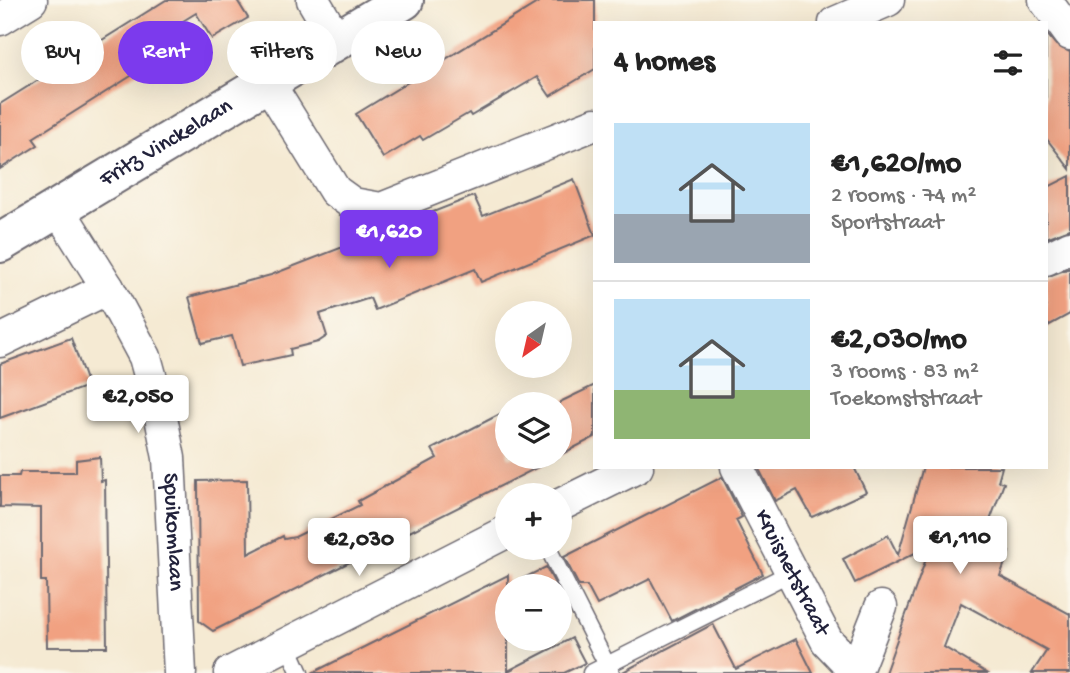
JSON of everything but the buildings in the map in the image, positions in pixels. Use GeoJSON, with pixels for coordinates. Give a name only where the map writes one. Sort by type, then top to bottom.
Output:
{"type":"FeatureCollection","features":[{"type":"Feature","properties":{"kind":"street"},"geometry":{"type":"LineString","coordinates":[[0,19],[31,0]]}},
{"type":"Feature","properties":{"kind":"street"},"geometry":{"type":"LineString","coordinates":[[313,0],[325,21]]}},
{"type":"Feature","properties":{"kind":"street","name":"Fritz Vinckelaan"},"geometry":{"type":"LineString","coordinates":[[337,38],[404,0]]}},
{"type":"Feature","properties":{"kind":"street"},"geometry":{"type":"LineString","coordinates":[[840,21],[888,0]]}},
{"type":"Feature","properties":{"kind":"street"},"geometry":{"type":"LineString","coordinates":[[1045,0],[1070,34]]}},
{"type":"Feature","properties":{"kind":"street","name":"Fritz Vinckelaan"},"geometry":{"type":"LineString","coordinates":[[0,243],[262,84]]}},
{"type":"Feature","properties":{"kind":"street"},"geometry":{"type":"LineString","coordinates":[[269,84],[335,191],[353,204],[367,209],[381,209],[593,125]]}},
{"type":"Feature","properties":{"kind":"street","name":"Spuikomlaan"},"geometry":{"type":"LineString","coordinates":[[57,207],[108,288],[145,357],[169,458],[180,673]]}},
{"type":"Feature","properties":{"kind":"street"},"geometry":{"type":"LineString","coordinates":[[1048,258],[1070,247]]}},
{"type":"Feature","properties":{"kind":"street"},"geometry":{"type":"LineString","coordinates":[[0,341],[108,288]]}},
{"type":"Feature","properties":{"kind":"street"},"geometry":{"type":"LineString","coordinates":[[572,499],[633,469]]}},
{"type":"Feature","properties":{"kind":"street","name":"Kruisnetstraat"},"geometry":{"type":"LineString","coordinates":[[738,469],[827,641],[855,672]]}},
{"type":"Feature","properties":{"kind":"street"},"geometry":{"type":"LineString","coordinates":[[230,673],[495,538]]}},
{"type":"Feature","properties":{"kind":"street"},"geometry":{"type":"LineString","coordinates":[[855,672],[881,607]]}},
{"type":"Feature","properties":{"kind":"lane"},"geometry":{"type":"LineString","coordinates":[[554,560],[609,669]]}},
{"type":"Feature","properties":{"kind":"lane"},"geometry":{"type":"LineString","coordinates":[[591,673],[609,669],[792,572]]}},
{"type":"Feature","properties":{"kind":"lane"},"geometry":{"type":"LineString","coordinates":[[287,644],[300,673]]}}]}
